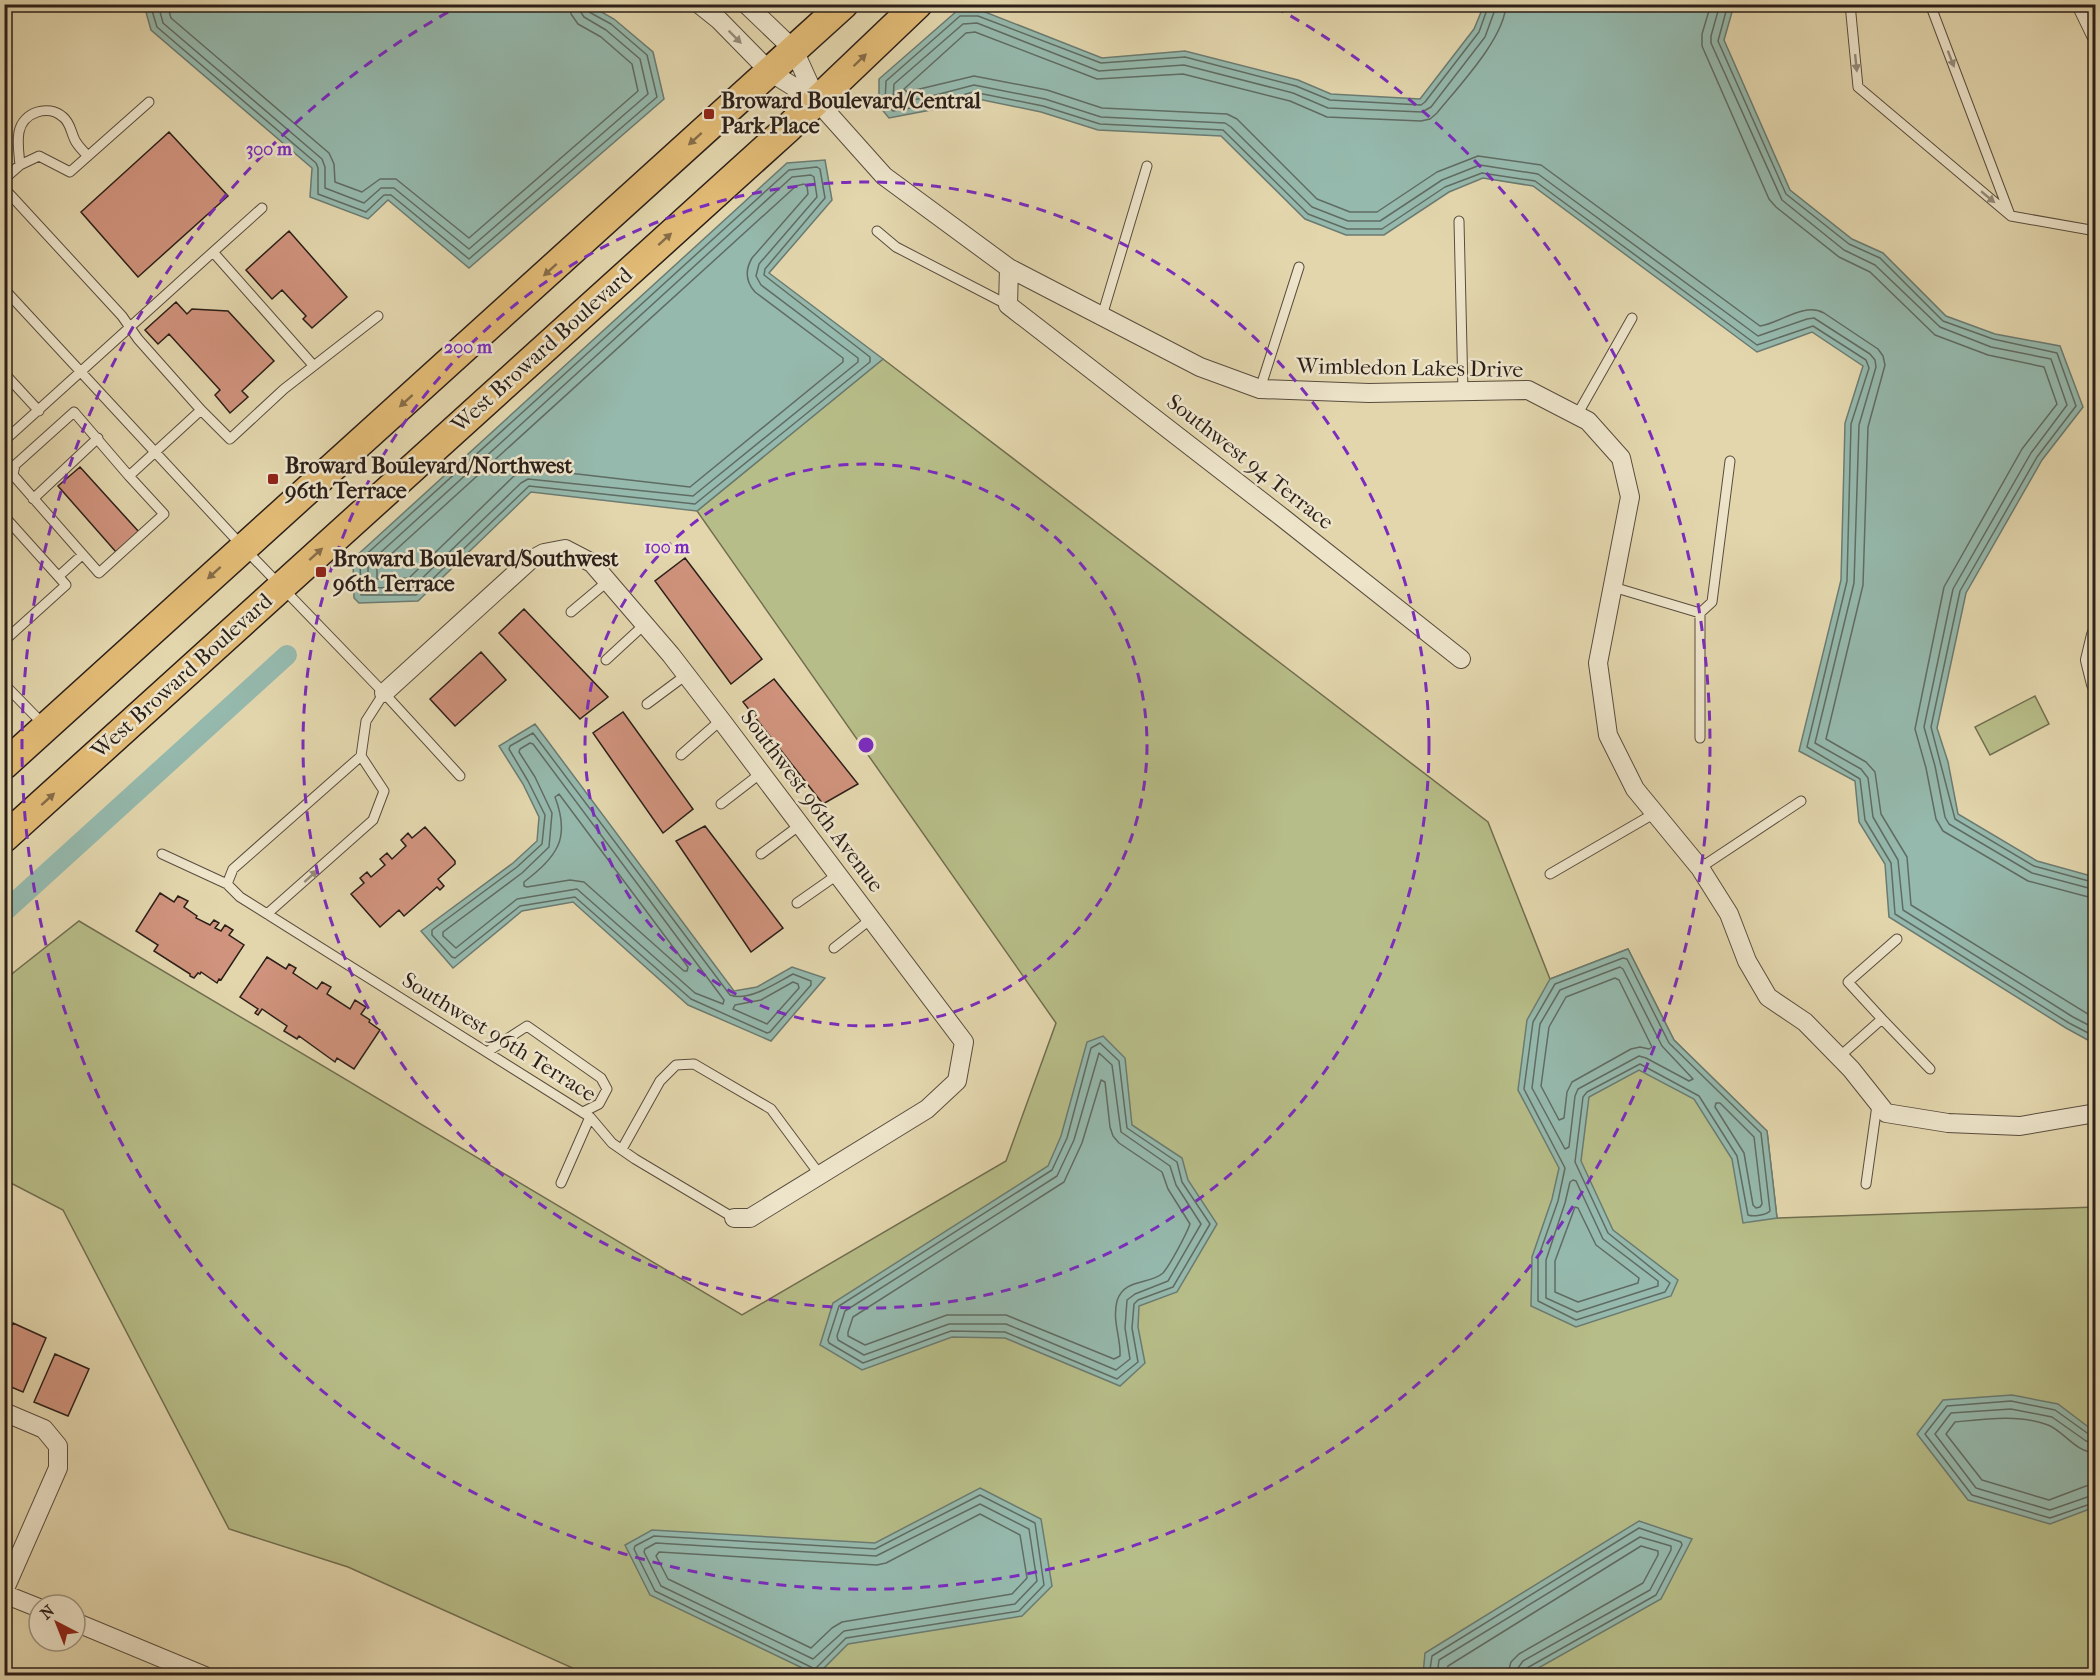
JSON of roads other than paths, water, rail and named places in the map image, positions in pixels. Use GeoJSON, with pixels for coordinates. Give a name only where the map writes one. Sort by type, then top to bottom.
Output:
{"type":"FeatureCollection","features":[{"type":"Feature","properties":{"kind":"main road"},"geometry":{"type":"LineString","coordinates":[[4,765],[844,4]]}},
{"type":"Feature","properties":{"kind":"main road","name":"West Broward Boulevard"},"geometry":{"type":"LineString","coordinates":[[4,838],[817,101],[918,4]]}},
{"type":"Feature","properties":{"kind":"street"},"geometry":{"type":"LineString","coordinates":[[699,4],[719,20],[770,72],[817,101]]}},
{"type":"Feature","properties":{"kind":"street","name":"Wimbledon Lakes Drive"},"geometry":{"type":"LineString","coordinates":[[746,4],[794,50],[817,101],[885,176],[1009,268],[1200,367],[1260,389],[1369,393],[1528,390],[1588,421],[1621,458],[1630,497],[1598,663],[1608,735],[1635,789],[1700,868],[1729,914],[1747,961],[1768,997],[1805,1022],[1886,1113],[1948,1123],[2020,1126],[2096,1113]]}},
{"type":"Feature","properties":{"kind":"street"},"geometry":{"type":"LineString","coordinates":[[2081,4],[2096,35]]}},
{"type":"Feature","properties":{"kind":"street"},"geometry":{"type":"LineString","coordinates":[[1008,305],[1009,268]]}},
{"type":"Feature","properties":{"kind":"street","name":"Southwest 94 Terrace"},"geometry":{"type":"LineString","coordinates":[[1008,305],[1461,659]]}},
{"type":"Feature","properties":{"kind":"street","name":"Southwest 96th Avenue"},"geometry":{"type":"LineString","coordinates":[[384,693],[528,561],[544,553],[566,549],[592,562],[645,624],[721,720],[964,1042],[957,1081],[927,1109],[750,1218],[734,1218]]}},
{"type":"Feature","properties":{"kind":"street"},"geometry":{"type":"LineString","coordinates":[[2096,635],[2090,660],[2096,684]]}},
{"type":"Feature","properties":{"kind":"street"},"geometry":{"type":"LineString","coordinates":[[4,1412],[44,1430],[58,1446],[58,1468],[4,1592],[27,1603]]}},
{"type":"Feature","properties":{"kind":"street"},"geometry":{"type":"LineString","coordinates":[[87,1627],[205,1676]]}},
{"type":"Feature","properties":{"kind":"lane"},"geometry":{"type":"LineString","coordinates":[[4,9],[9,4]]}},
{"type":"Feature","properties":{"kind":"lane"},"geometry":{"type":"LineString","coordinates":[[1850,4],[1858,87],[2011,216],[2096,231]]}},
{"type":"Feature","properties":{"kind":"lane"},"geometry":{"type":"LineString","coordinates":[[1929,4],[2011,216]]}},
{"type":"Feature","properties":{"kind":"lane"},"geometry":{"type":"LineString","coordinates":[[4,179],[20,165],[39,156],[70,172],[149,102]]}},
{"type":"Feature","properties":{"kind":"lane"},"geometry":{"type":"LineString","coordinates":[[20,165],[19,130],[31,115],[42,110],[55,112],[65,118],[76,142],[88,156]]}},
{"type":"Feature","properties":{"kind":"lane"},"geometry":{"type":"LineString","coordinates":[[1102,316],[1148,166]]}},
{"type":"Feature","properties":{"kind":"lane"},"geometry":{"type":"LineString","coordinates":[[4,188],[122,316],[138,339],[201,410],[230,439],[284,388],[378,316]]}},
{"type":"Feature","properties":{"kind":"lane"},"geometry":{"type":"LineString","coordinates":[[4,441],[262,208]]}},
{"type":"Feature","properties":{"kind":"lane"},"geometry":{"type":"LineString","coordinates":[[1459,221],[1463,392]]}},
{"type":"Feature","properties":{"kind":"lane","name":"Southwest 94 Terrace"},"geometry":{"type":"LineString","coordinates":[[877,231],[896,247],[1008,305]]}},
{"type":"Feature","properties":{"kind":"lane"},"geometry":{"type":"LineString","coordinates":[[213,252],[314,364]]}},
{"type":"Feature","properties":{"kind":"lane"},"geometry":{"type":"LineString","coordinates":[[1260,389],[1299,267]]}},
{"type":"Feature","properties":{"kind":"lane"},"geometry":{"type":"LineString","coordinates":[[4,289],[243,547],[384,693],[460,776]]}},
{"type":"Feature","properties":{"kind":"lane"},"geometry":{"type":"LineString","coordinates":[[1577,415],[1632,318]]}},
{"type":"Feature","properties":{"kind":"lane"},"geometry":{"type":"LineString","coordinates":[[4,373],[39,411]]}},
{"type":"Feature","properties":{"kind":"lane"},"geometry":{"type":"LineString","coordinates":[[129,476],[201,410]]}},
{"type":"Feature","properties":{"kind":"lane"},"geometry":{"type":"LineString","coordinates":[[74,412],[98,438],[108,453],[164,514],[99,573],[13,475],[15,465],[74,412]]}},
{"type":"Feature","properties":{"kind":"lane"},"geometry":{"type":"LineString","coordinates":[[33,499],[98,438]]}},
{"type":"Feature","properties":{"kind":"lane"},"geometry":{"type":"LineString","coordinates":[[1700,738],[1700,613],[1712,602],[1730,461]]}},
{"type":"Feature","properties":{"kind":"lane"},"geometry":{"type":"LineString","coordinates":[[4,516],[66,585],[4,641]]}},
{"type":"Feature","properties":{"kind":"lane"},"geometry":{"type":"LineString","coordinates":[[59,576],[82,555]]}},
{"type":"Feature","properties":{"kind":"lane"},"geometry":{"type":"LineString","coordinates":[[571,612],[608,581]]}},
{"type":"Feature","properties":{"kind":"lane"},"geometry":{"type":"LineString","coordinates":[[1613,587],[1700,613]]}},
{"type":"Feature","properties":{"kind":"lane"},"geometry":{"type":"LineString","coordinates":[[606,660],[645,624]]}},
{"type":"Feature","properties":{"kind":"lane"},"geometry":{"type":"LineString","coordinates":[[647,704],[686,675]]}},
{"type":"Feature","properties":{"kind":"lane"},"geometry":{"type":"LineString","coordinates":[[4,684],[45,727]]}},
{"type":"Feature","properties":{"kind":"lane"},"geometry":{"type":"LineString","coordinates":[[227,884],[233,869],[361,756],[366,722],[384,693]]}},
{"type":"Feature","properties":{"kind":"lane"},"geometry":{"type":"LineString","coordinates":[[681,755],[721,720]]}},
{"type":"Feature","properties":{"kind":"lane"},"geometry":{"type":"LineString","coordinates":[[267,915],[373,820],[384,791],[361,756]]}},
{"type":"Feature","properties":{"kind":"lane"},"geometry":{"type":"LineString","coordinates":[[721,804],[761,773]]}},
{"type":"Feature","properties":{"kind":"lane"},"geometry":{"type":"LineString","coordinates":[[1700,868],[1801,801]]}},
{"type":"Feature","properties":{"kind":"lane"},"geometry":{"type":"LineString","coordinates":[[1550,874],[1655,813]]}},
{"type":"Feature","properties":{"kind":"lane"},"geometry":{"type":"LineString","coordinates":[[761,854],[800,825]]}},
{"type":"Feature","properties":{"kind":"lane","name":"Southwest 96th Terrace"},"geometry":{"type":"LineString","coordinates":[[162,854],[227,884],[240,897],[267,915],[586,1114],[612,1143],[734,1218]]}},
{"type":"Feature","properties":{"kind":"lane"},"geometry":{"type":"LineString","coordinates":[[797,903],[837,874]]}},
{"type":"Feature","properties":{"kind":"lane"},"geometry":{"type":"LineString","coordinates":[[834,948],[871,919]]}},
{"type":"Feature","properties":{"kind":"lane"},"geometry":{"type":"LineString","coordinates":[[1897,939],[1848,982],[1930,1069]]}},
{"type":"Feature","properties":{"kind":"lane"},"geometry":{"type":"LineString","coordinates":[[1839,1058],[1882,1019]]}},
{"type":"Feature","properties":{"kind":"lane"},"geometry":{"type":"LineString","coordinates":[[487,1052],[527,1026],[601,1078],[607,1089],[599,1104],[586,1114],[561,1183]]}},
{"type":"Feature","properties":{"kind":"lane"},"geometry":{"type":"LineString","coordinates":[[621,1149],[660,1081],[676,1065],[694,1064],[771,1108],[820,1175]]}},
{"type":"Feature","properties":{"kind":"lane"},"geometry":{"type":"LineString","coordinates":[[1866,1184],[1878,1102]]}},
{"type":"Feature","properties":{"kind":"water"},"geometry":{"type":"Polygon","coordinates":[[[144,5],[591,6],[614,19],[653,52],[664,99],[469,268],[388,200],[368,219],[310,197],[312,168],[151,30],[144,5]]]}},
{"type":"Feature","properties":{"kind":"water"},"geometry":{"type":"Polygon","coordinates":[[[1484,5],[1734,5],[1724,40],[1790,190],[1852,239],[1883,253],[1946,316],[1995,334],[2060,346],[2083,407],[2042,460],[1966,593],[1937,728],[1948,762],[1958,814],[2037,861],[2095,877],[2095,1044],[1889,917],[1885,864],[1859,822],[1855,781],[1799,751],[1841,580],[1845,423],[1863,366],[1812,332],[1757,352],[1533,186],[1483,178],[1449,192],[1384,235],[1346,235],[1305,219],[1221,136],[1098,130],[1041,112],[973,98],[931,110],[889,118],[879,106],[879,79],[958,10],[980,10],[1102,58],[1185,51],[1298,80],[1331,94],[1420,99],[1474,29],[1484,5]]]}},
{"type":"Feature","properties":{"kind":"water"},"geometry":{"type":"Polygon","coordinates":[[[825,160],[832,200],[769,273],[883,359],[697,511],[531,492],[418,601],[359,603],[354,598],[353,559],[787,163],[825,160]]]}},
{"type":"Feature","properties":{"kind":"water"},"geometry":{"type":"Polygon","coordinates":[[[535,724],[734,991],[757,987],[792,967],[825,978],[771,1041],[688,1005],[573,902],[522,911],[453,968],[421,931],[513,863],[537,841],[539,817],[523,784],[499,746],[535,724]]]}},
{"type":"Feature","properties":{"kind":"water"},"geometry":{"type":"Polygon","coordinates":[[[1628,949],[1674,1040],[1767,1131],[1777,1218],[1743,1223],[1732,1159],[1694,1099],[1639,1070],[1589,1097],[1581,1161],[1613,1230],[1678,1280],[1671,1296],[1576,1327],[1531,1306],[1532,1257],[1552,1199],[1559,1168],[1518,1090],[1527,1020],[1550,979],[1628,949]]]}},
{"type":"Feature","properties":{"kind":"water"},"geometry":{"type":"Polygon","coordinates":[[[1103,1036],[1125,1058],[1132,1125],[1182,1158],[1188,1180],[1217,1224],[1177,1292],[1139,1306],[1138,1327],[1145,1363],[1120,1386],[1005,1338],[952,1337],[862,1370],[820,1345],[833,1303],[1048,1166],[1061,1136],[1087,1042],[1103,1036]]]}},
{"type":"Feature","properties":{"kind":"water"},"geometry":{"type":"Polygon","coordinates":[[[2012,1395],[2058,1404],[2095,1432],[2095,1507],[2050,1524],[1968,1500],[1917,1434],[1943,1400],[2012,1395]]]}},
{"type":"Feature","properties":{"kind":"water"},"geometry":{"type":"Polygon","coordinates":[[[980,1488],[1041,1519],[1052,1586],[1022,1616],[848,1644],[817,1675],[650,1595],[625,1545],[652,1530],[875,1543],[980,1488]]]}},
{"type":"Feature","properties":{"kind":"water"},"geometry":{"type":"Polygon","coordinates":[[[1639,1521],[1692,1539],[1661,1599],[1526,1675],[1423,1675],[1425,1653],[1639,1521]]]}},
{"type":"Feature","properties":{"kind":"waterway"},"geometry":{"type":"LineString","coordinates":[[4,912],[287,655]]}},
{"type":"Feature","properties":{"kind":"place","name":"Broward Boulevard/Central Park Place"},"geometry":{"type":"Point","coordinates":[709,114]}},
{"type":"Feature","properties":{"kind":"place","name":"Broward Boulevard/Northwest 96th Terrace"},"geometry":{"type":"Point","coordinates":[273,479]}},
{"type":"Feature","properties":{"kind":"place","name":"Broward Boulevard/Southwest 96th Terrace"},"geometry":{"type":"Point","coordinates":[321,572]}}]}
